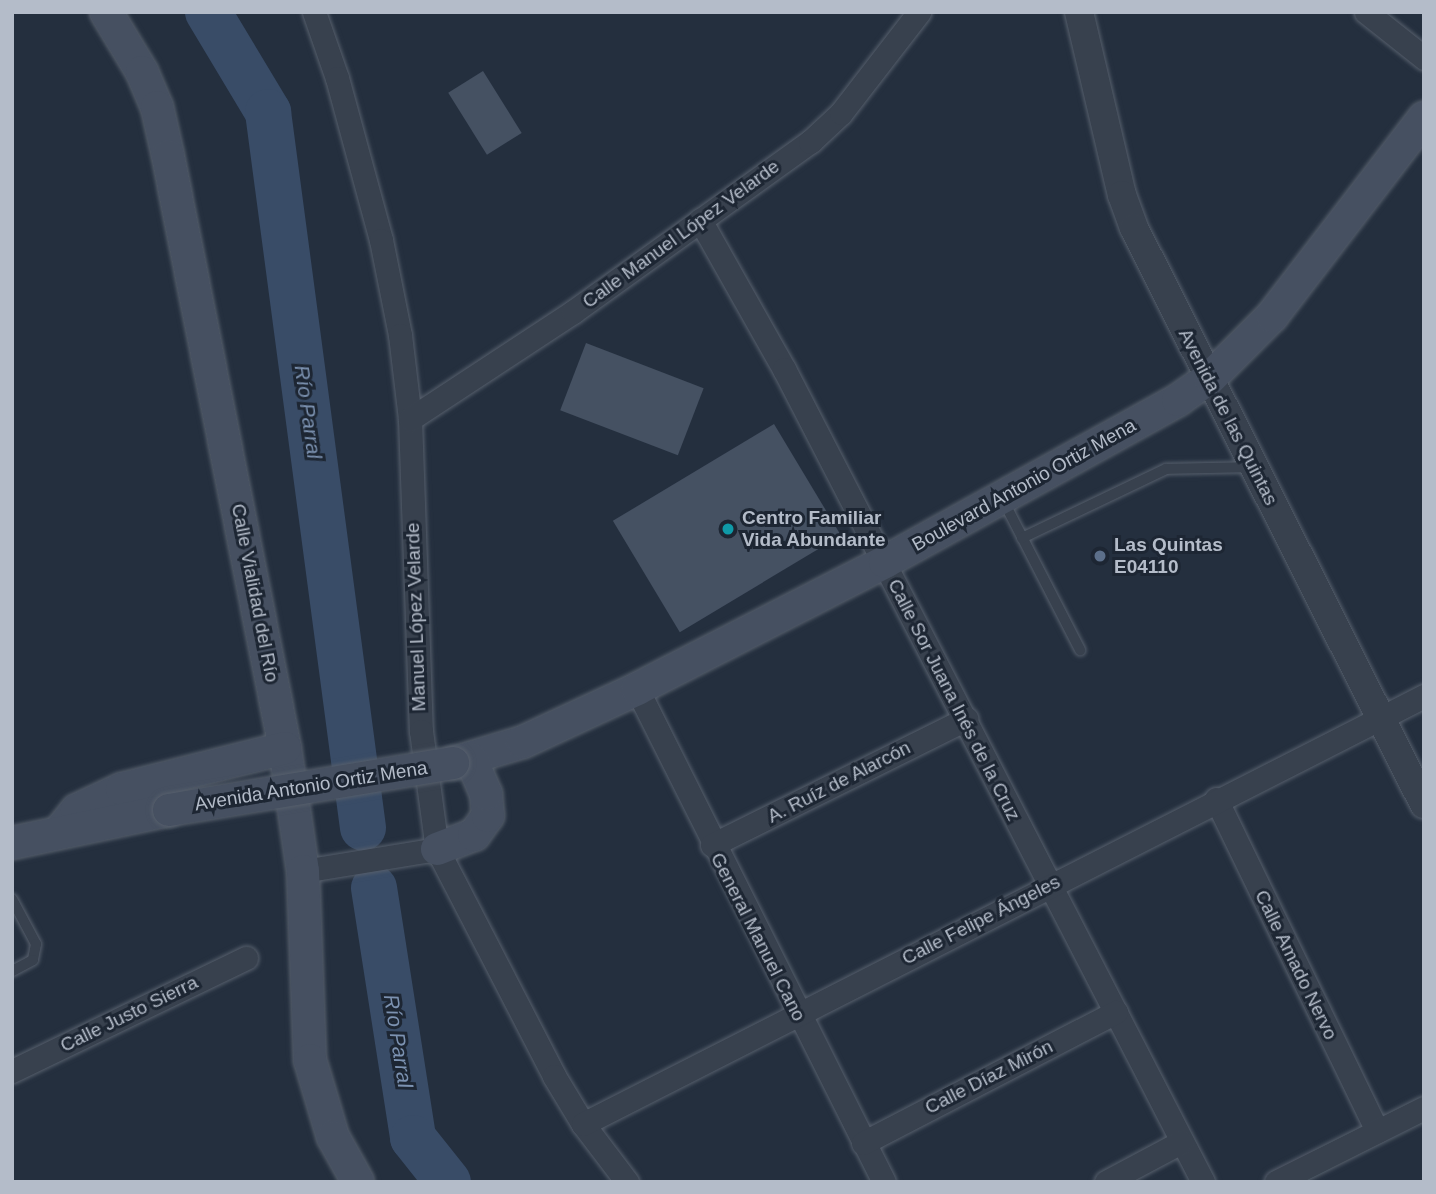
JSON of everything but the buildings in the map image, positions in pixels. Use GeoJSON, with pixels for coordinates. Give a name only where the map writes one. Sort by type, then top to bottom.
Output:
{"type":"FeatureCollection","features":[{"type":"Feature","properties":{"kind":"main road","name":"Calle Vialidad del Río"},"geometry":{"type":"LineString","coordinates":[[106,12],[142,72],[157,107],[285,748],[303,871],[310,1060],[333,1138],[358,1182]]}},
{"type":"Feature","properties":{"kind":"main road","name":"Boulevard Antonio Ortiz Mena"},"geometry":{"type":"LineString","coordinates":[[462,761],[523,742],[637,689],[885,562],[1210,378],[1272,316],[1424,118]]}},
{"type":"Feature","properties":{"kind":"main road"},"geometry":{"type":"LineString","coordinates":[[59,832],[77,810],[122,789],[285,748]]}},
{"type":"Feature","properties":{"kind":"main road"},"geometry":{"type":"LineString","coordinates":[[437,849],[474,835],[488,816],[486,794],[462,761]]}},
{"type":"Feature","properties":{"kind":"main road","name":"Avenida Antonio Ortiz Mena"},"geometry":{"type":"LineString","coordinates":[[12,843],[169,810],[462,761]]}},
{"type":"Feature","properties":{"kind":"street","name":"Manuel López Velarde"},"geometry":{"type":"LineString","coordinates":[[314,12],[337,78],[380,240],[400,335],[410,419],[421,731],[437,849],[517,1010],[583,1124],[627,1182]]}},
{"type":"Feature","properties":{"kind":"street","name":"Calle Manuel López Velarde"},"geometry":{"type":"LineString","coordinates":[[410,419],[573,312],[826,128],[919,12]]}},
{"type":"Feature","properties":{"kind":"street","name":"Avenida de las Quintas"},"geometry":{"type":"LineString","coordinates":[[1079,12],[1122,195],[1147,257],[1424,804]]}},
{"type":"Feature","properties":{"kind":"street"},"geometry":{"type":"LineString","coordinates":[[1366,12],[1424,58]]}},
{"type":"Feature","properties":{"kind":"street","name":"Calle Sor Juana Inés de la Cruz"},"geometry":{"type":"LineString","coordinates":[[700,220],[885,562],[1047,885],[1203,1182]]}},
{"type":"Feature","properties":{"kind":"street","name":"General Manuel Cano"},"geometry":{"type":"LineString","coordinates":[[637,689],[712,845],[884,1182]]}},
{"type":"Feature","properties":{"kind":"street","name":"Calle Felipe Ángeles"},"geometry":{"type":"LineString","coordinates":[[583,1124],[1047,885],[1424,696]]}},
{"type":"Feature","properties":{"kind":"street","name":"A. Ruíz de Alarcón"},"geometry":{"type":"LineString","coordinates":[[712,845],[966,719]]}},
{"type":"Feature","properties":{"kind":"street","name":"Calle Amado Nervo"},"geometry":{"type":"LineString","coordinates":[[1216,799],[1377,1131]]}},
{"type":"Feature","properties":{"kind":"street"},"geometry":{"type":"LineString","coordinates":[[303,871],[437,849]]}},
{"type":"Feature","properties":{"kind":"street","name":"Calle Justo Sierra"},"geometry":{"type":"LineString","coordinates":[[12,1071],[246,958]]}},
{"type":"Feature","properties":{"kind":"street","name":"Calle Díaz Mirón"},"geometry":{"type":"LineString","coordinates":[[863,1143],[1116,1012]]}},
{"type":"Feature","properties":{"kind":"street"},"geometry":{"type":"LineString","coordinates":[[1276,1182],[1424,1108]]}},
{"type":"Feature","properties":{"kind":"street"},"geometry":{"type":"LineString","coordinates":[[1106,1182],[1181,1142]]}},
{"type":"Feature","properties":{"kind":"lane"},"geometry":{"type":"LineString","coordinates":[[1023,538],[1166,469],[1254,467]]}},
{"type":"Feature","properties":{"kind":"lane"},"geometry":{"type":"LineString","coordinates":[[1002,498],[1080,650]]}},
{"type":"Feature","properties":{"kind":"lane"},"geometry":{"type":"LineString","coordinates":[[12,899],[36,944],[33,960],[12,971]]}},
{"type":"Feature","properties":{"kind":"waterway","name":"Río Parral"},"geometry":{"type":"LineString","coordinates":[[208,12],[268,112],[363,828]]}},
{"type":"Feature","properties":{"kind":"waterway","name":"Río Parral"},"geometry":{"type":"LineString","coordinates":[[374,888],[413,1138],[448,1182]]}},
{"type":"Feature","properties":{"kind":"place","name":"Centro Familiar Vida Abundante"},"geometry":{"type":"Point","coordinates":[728,529]}},
{"type":"Feature","properties":{"kind":"place","name":"Las Quintas E04110"},"geometry":{"type":"Point","coordinates":[1100,556]}}]}
